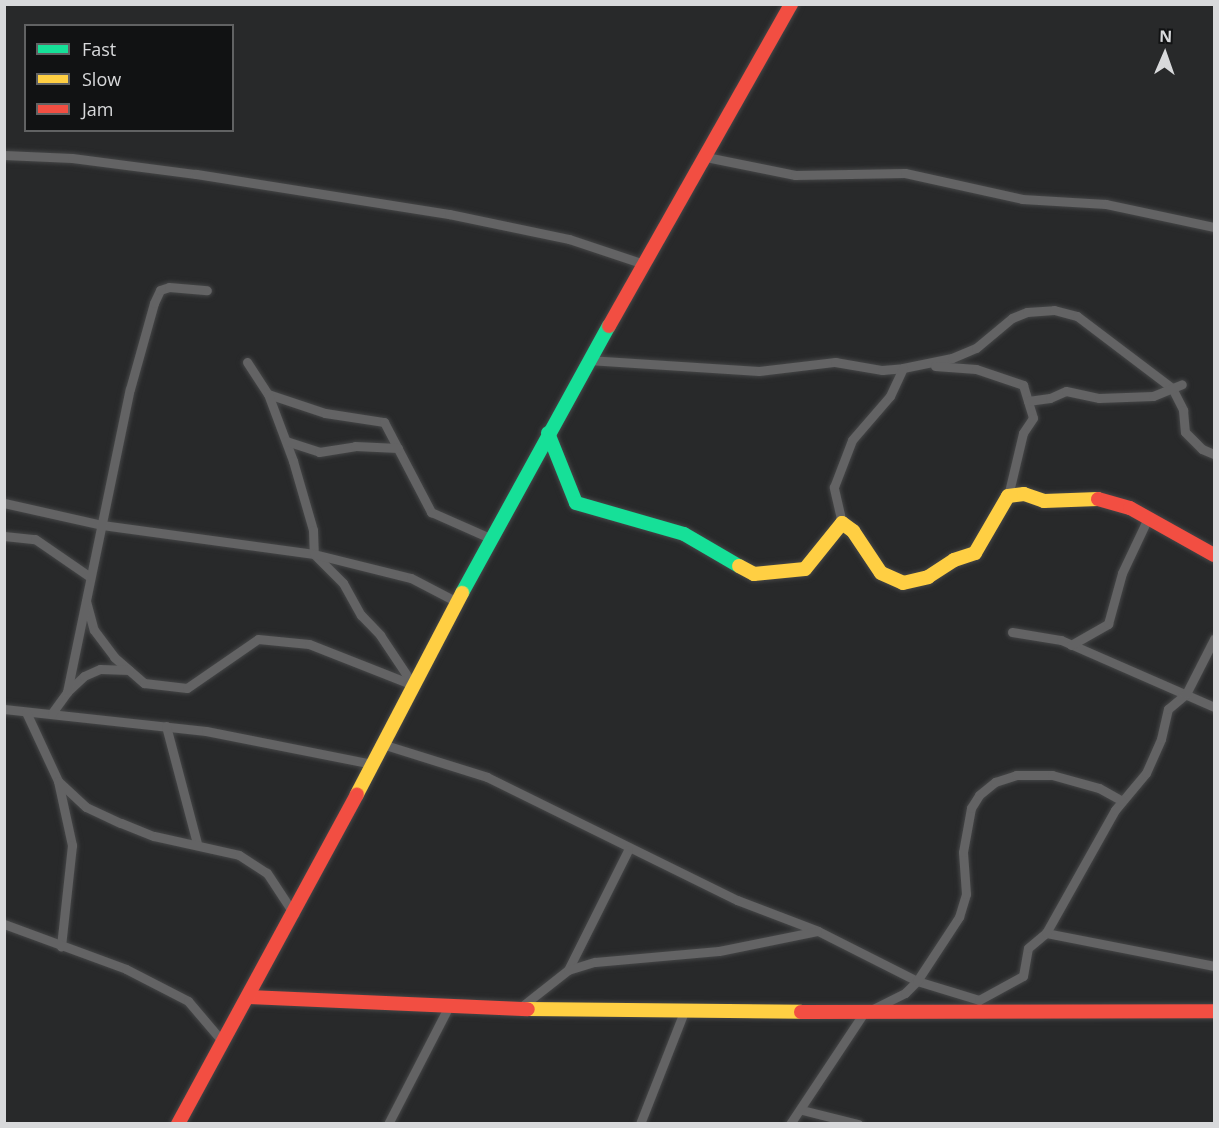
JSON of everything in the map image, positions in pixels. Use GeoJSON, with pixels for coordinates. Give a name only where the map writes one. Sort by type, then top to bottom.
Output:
{"type":"FeatureCollection","features":[{"type":"Feature","properties":{"kind":"street"},"geometry":{"type":"LineString","coordinates":[[178,1124],[294,914],[490,538],[588,360],[706,157],[791,4]]}},
{"type":"Feature","properties":{"kind":"street"},"geometry":{"type":"LineString","coordinates":[[4,155],[72,158],[122,168],[196,174],[449,214],[569,239],[644,264]]}},
{"type":"Feature","properties":{"kind":"street"},"geometry":{"type":"LineString","coordinates":[[706,157],[795,175],[905,173],[1011,197],[1106,204],[1215,227]]}},
{"type":"Feature","properties":{"kind":"street"},"geometry":{"type":"LineString","coordinates":[[67,692],[130,388],[154,303],[160,290],[169,287],[207,290]]}},
{"type":"Feature","properties":{"kind":"street"},"geometry":{"type":"LineString","coordinates":[[928,365],[976,348],[1012,318],[1028,312],[1054,310],[1077,316],[1172,388],[1183,410],[1185,432],[1202,449],[1215,454]]}},
{"type":"Feature","properties":{"kind":"street"},"geometry":{"type":"LineString","coordinates":[[588,360],[759,371],[835,362],[882,370],[928,365],[976,369],[1023,385],[1033,418],[1023,433],[1008,496],[991,519],[975,553],[954,560],[928,577],[903,583],[881,573],[853,531],[842,523],[834,487],[852,440],[890,396],[903,368]]}},
{"type":"Feature","properties":{"kind":"street"},"geometry":{"type":"LineString","coordinates":[[247,362],[268,394],[286,441],[313,530],[314,554],[344,583],[361,615],[380,635],[413,685]]}},
{"type":"Feature","properties":{"kind":"street"},"geometry":{"type":"LineString","coordinates":[[1028,401],[1050,398],[1066,391],[1099,398],[1153,396],[1182,384]]}},
{"type":"Feature","properties":{"kind":"street"},"geometry":{"type":"LineString","coordinates":[[268,394],[325,413],[384,422],[431,512],[490,538]]}},
{"type":"Feature","properties":{"kind":"street"},"geometry":{"type":"LineString","coordinates":[[548,433],[576,503],[684,534],[754,574],[805,569],[842,523]]}},
{"type":"Feature","properties":{"kind":"street"},"geometry":{"type":"LineString","coordinates":[[286,441],[319,452],[355,446],[398,448]]}},
{"type":"Feature","properties":{"kind":"street"},"geometry":{"type":"LineString","coordinates":[[1008,496],[1024,494],[1044,501],[1103,499],[1148,518],[1215,555]]}},
{"type":"Feature","properties":{"kind":"street"},"geometry":{"type":"LineString","coordinates":[[4,503],[102,525],[314,554],[411,578],[457,602]]}},
{"type":"Feature","properties":{"kind":"street"},"geometry":{"type":"LineString","coordinates":[[1071,645],[1108,624],[1122,573],[1148,518]]}},
{"type":"Feature","properties":{"kind":"street"},"geometry":{"type":"LineString","coordinates":[[4,536],[35,539],[90,577]]}},
{"type":"Feature","properties":{"kind":"street"},"geometry":{"type":"LineString","coordinates":[[85,598],[94,630],[144,683],[187,688],[258,639],[309,644],[413,685]]}},
{"type":"Feature","properties":{"kind":"street"},"geometry":{"type":"LineString","coordinates":[[1012,632],[1071,645],[1215,707]]}},
{"type":"Feature","properties":{"kind":"street"},"geometry":{"type":"LineString","coordinates":[[382,744],[487,777],[628,850],[737,900],[818,931],[917,981],[979,1000],[1023,976],[1028,948],[1046,933],[1074,887],[1088,852],[1122,801],[1146,773],[1161,739],[1168,709],[1186,694],[1215,639]]}},
{"type":"Feature","properties":{"kind":"street"},"geometry":{"type":"LineString","coordinates":[[52,713],[67,692],[84,676],[100,669],[129,669]]}},
{"type":"Feature","properties":{"kind":"street"},"geometry":{"type":"LineString","coordinates":[[4,709],[166,726],[289,745],[372,764]]}},
{"type":"Feature","properties":{"kind":"street"},"geometry":{"type":"LineString","coordinates":[[26,712],[58,781],[72,845],[61,946]]}},
{"type":"Feature","properties":{"kind":"street"},"geometry":{"type":"LineString","coordinates":[[166,726],[197,843]]}},
{"type":"Feature","properties":{"kind":"street"},"geometry":{"type":"LineString","coordinates":[[790,1124],[802,1110],[863,1014],[905,993],[917,981],[959,916],[966,894],[963,852],[971,808],[979,795],[995,782],[1016,775],[1052,775],[1099,788],[1122,801]]}},
{"type":"Feature","properties":{"kind":"street"},"geometry":{"type":"LineString","coordinates":[[58,781],[86,807],[121,823],[154,836],[197,843],[239,855],[267,873],[294,914]]}},
{"type":"Feature","properties":{"kind":"street"},"geometry":{"type":"LineString","coordinates":[[568,970],[628,850]]}},
{"type":"Feature","properties":{"kind":"street"},"geometry":{"type":"LineString","coordinates":[[4,924],[126,969],[188,1001],[222,1041]]}},
{"type":"Feature","properties":{"kind":"street"},"geometry":{"type":"LineString","coordinates":[[521,1007],[568,970],[595,962],[719,951],[818,931]]}},
{"type":"Feature","properties":{"kind":"street"},"geometry":{"type":"LineString","coordinates":[[1046,933],[1215,966]]}},
{"type":"Feature","properties":{"kind":"street"},"geometry":{"type":"LineString","coordinates":[[249,997],[448,1006],[684,1012],[863,1014],[1215,1011]]}},
{"type":"Feature","properties":{"kind":"street"},"geometry":{"type":"LineString","coordinates":[[388,1124],[448,1006]]}},
{"type":"Feature","properties":{"kind":"street"},"geometry":{"type":"LineString","coordinates":[[640,1124],[684,1012]]}},
{"type":"Feature","properties":{"kind":"street"},"geometry":{"type":"LineString","coordinates":[[802,1110],[858,1124]]}},
{"type":"Feature","properties":{"kind":"traffic: fast"},"geometry":{"type":"LineString","coordinates":[[462,593],[609,326]]}},
{"type":"Feature","properties":{"kind":"traffic: fast"},"geometry":{"type":"LineString","coordinates":[[548,433],[576,503],[684,534],[739,566]]}},
{"type":"Feature","properties":{"kind":"traffic: slow"},"geometry":{"type":"LineString","coordinates":[[739,566],[754,574],[805,569],[842,523],[853,531],[881,573],[903,583],[928,577],[954,560],[975,553],[1008,496],[1024,494],[1044,501],[1098,499]]}},
{"type":"Feature","properties":{"kind":"traffic: slow"},"geometry":{"type":"LineString","coordinates":[[357,794],[462,593]]}},
{"type":"Feature","properties":{"kind":"traffic: slow"},"geometry":{"type":"LineString","coordinates":[[528,1009],[801,1012]]}},
{"type":"Feature","properties":{"kind":"traffic: jam"},"geometry":{"type":"LineString","coordinates":[[609,326],[791,4]]}},
{"type":"Feature","properties":{"kind":"traffic: jam"},"geometry":{"type":"LineString","coordinates":[[1098,499],[1130,508],[1214,555]]}},
{"type":"Feature","properties":{"kind":"traffic: jam"},"geometry":{"type":"LineString","coordinates":[[178,1124],[357,794]]}},
{"type":"Feature","properties":{"kind":"traffic: jam"},"geometry":{"type":"LineString","coordinates":[[249,997],[528,1009]]}},
{"type":"Feature","properties":{"kind":"traffic: jam"},"geometry":{"type":"LineString","coordinates":[[801,1012],[1214,1011]]}}]}
